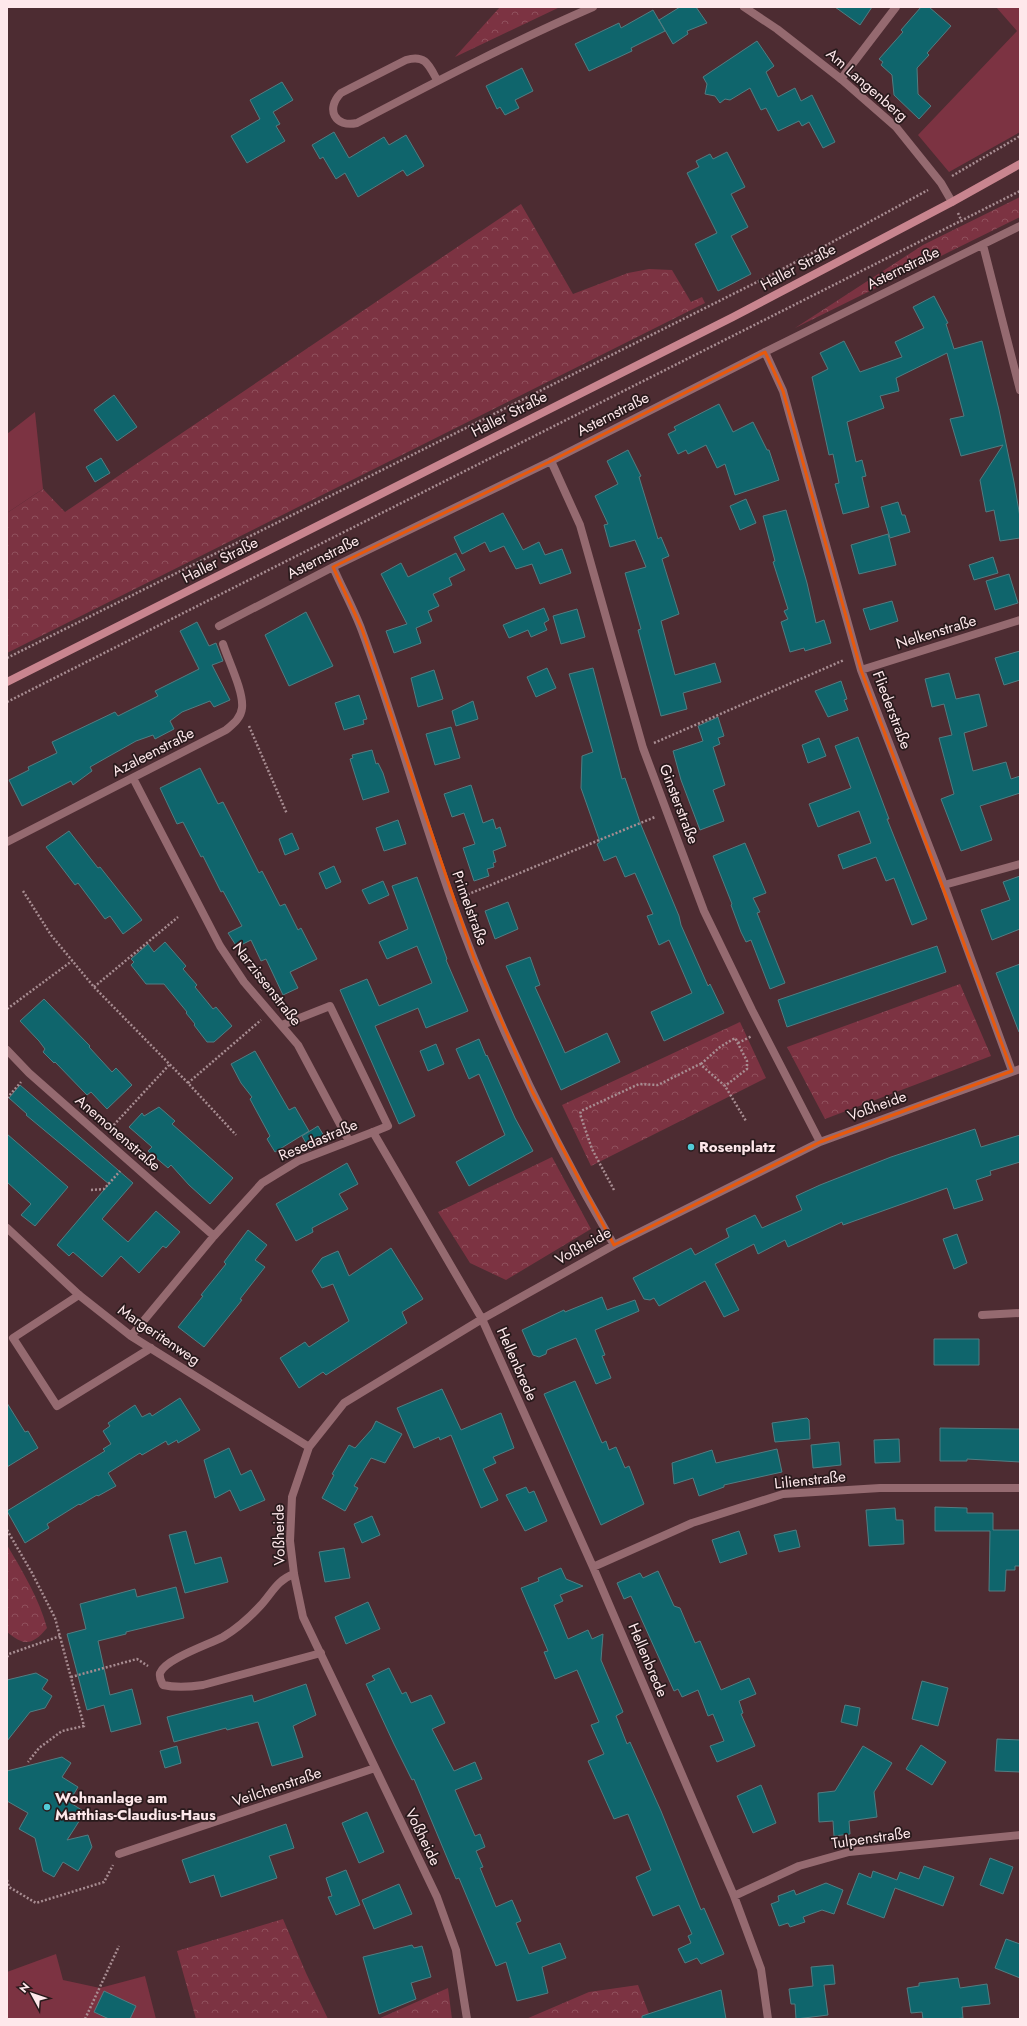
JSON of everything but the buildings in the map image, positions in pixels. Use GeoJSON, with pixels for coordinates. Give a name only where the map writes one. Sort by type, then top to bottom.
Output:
{"type":"FeatureCollection","features":[{"type":"Feature","properties":{"kind":"main road","name":"Haller Straße"},"geometry":{"type":"LineString","coordinates":[[7,682],[733,317],[952,202],[1020,164]]}},
{"type":"Feature","properties":{"kind":"street"},"geometry":{"type":"LineString","coordinates":[[437,80],[430,66],[423,60],[415,57],[406,60],[341,93],[335,100],[333,108],[335,116],[341,122],[349,125],[357,123],[437,80],[544,28],[593,7]]}},
{"type":"Feature","properties":{"kind":"street","name":"Am Langenberg"},"geometry":{"type":"LineString","coordinates":[[744,7],[777,29],[841,79],[896,126],[941,183],[952,202]]}},
{"type":"Feature","properties":{"kind":"street"},"geometry":{"type":"LineString","coordinates":[[841,79],[896,7]]}},
{"type":"Feature","properties":{"kind":"street","name":"Asternstraße"},"geometry":{"type":"LineString","coordinates":[[219,626],[333,567],[551,461],[765,352],[1020,226]]}},
{"type":"Feature","properties":{"kind":"street"},"geometry":{"type":"LineString","coordinates":[[983,245],[1020,390]]}},
{"type":"Feature","properties":{"kind":"street","name":"Fliederstraße"},"geometry":{"type":"LineString","coordinates":[[765,352],[783,391],[861,670],[1016,1070]]}},
{"type":"Feature","properties":{"kind":"street","name":"Ginsterstraße"},"geometry":{"type":"LineString","coordinates":[[551,461],[580,525],[643,748],[704,911],[752,1010],[820,1142]]}},
{"type":"Feature","properties":{"kind":"street","name":"Primelstraße"},"geometry":{"type":"LineString","coordinates":[[333,567],[362,629],[452,901],[474,958],[532,1091],[614,1245]]}},
{"type":"Feature","properties":{"kind":"street","name":"Nelkenstraße"},"geometry":{"type":"LineString","coordinates":[[861,670],[1020,620]]}},
{"type":"Feature","properties":{"kind":"street"},"geometry":{"type":"LineString","coordinates":[[223,644],[240,693],[242,708],[240,713]]}},
{"type":"Feature","properties":{"kind":"street","name":"Azaleenstraße"},"geometry":{"type":"LineString","coordinates":[[7,842],[226,730],[238,720],[240,713]]}},
{"type":"Feature","properties":{"kind":"street","name":"Narzissenstraße"},"geometry":{"type":"LineString","coordinates":[[133,778],[220,946],[244,982],[298,1045],[349,1141]]}},
{"type":"Feature","properties":{"kind":"street"},"geometry":{"type":"LineString","coordinates":[[944,884],[1020,864]]}},
{"type":"Feature","properties":{"kind":"street"},"geometry":{"type":"LineString","coordinates":[[282,1026],[330,1006],[388,1126],[373,1132]]}},
{"type":"Feature","properties":{"kind":"street","name":"Anemonenstraße"},"geometry":{"type":"LineString","coordinates":[[7,1050],[29,1073],[214,1236]]}},
{"type":"Feature","properties":{"kind":"street","name":"Voßheide"},"geometry":{"type":"LineString","coordinates":[[467,2019],[456,1950],[437,1897],[303,1617],[294,1574],[290,1541],[292,1497],[309,1447],[344,1403],[482,1319],[614,1245],[820,1142],[1016,1070]]}},
{"type":"Feature","properties":{"kind":"street","name":"Resedastraße"},"geometry":{"type":"LineString","coordinates":[[131,1336],[214,1236],[262,1183],[298,1161],[373,1132],[482,1319]]}},
{"type":"Feature","properties":{"kind":"street","name":"Margeritenweg"},"geometry":{"type":"LineString","coordinates":[[7,1228],[79,1295],[131,1336],[309,1447]]}},
{"type":"Feature","properties":{"kind":"street"},"geometry":{"type":"LineString","coordinates":[[79,1295],[13,1338],[57,1406],[151,1348]]}},
{"type":"Feature","properties":{"kind":"street"},"geometry":{"type":"LineString","coordinates":[[982,1315],[1020,1313]]}},
{"type":"Feature","properties":{"kind":"street","name":"Hellenbrede"},"geometry":{"type":"LineString","coordinates":[[482,1319],[593,1567],[734,1896],[761,1969],[768,2019]]}},
{"type":"Feature","properties":{"kind":"street","name":"Lilienstraße"},"geometry":{"type":"LineString","coordinates":[[593,1567],[692,1523],[783,1494],[880,1488],[1020,1488]]}},
{"type":"Feature","properties":{"kind":"street","name":"Voßheide"},"geometry":{"type":"LineString","coordinates":[[160,1673],[165,1666],[184,1654],[223,1637],[242,1625],[262,1604],[273,1588],[284,1578],[294,1574]]}},
{"type":"Feature","properties":{"kind":"street"},"geometry":{"type":"LineString","coordinates":[[160,1673],[160,1680],[163,1685],[192,1687],[320,1653]]}},
{"type":"Feature","properties":{"kind":"street","name":"Veilchenstraße"},"geometry":{"type":"LineString","coordinates":[[119,1854],[375,1768]]}},
{"type":"Feature","properties":{"kind":"street","name":"Tulpenstraße"},"geometry":{"type":"LineString","coordinates":[[734,1896],[800,1866],[849,1852],[1020,1835]]}},
{"type":"Feature","properties":{"kind":"path"},"geometry":{"type":"LineString","coordinates":[[7,658],[777,272],[941,183],[1020,136]]}},
{"type":"Feature","properties":{"kind":"path"},"geometry":{"type":"LineString","coordinates":[[7,702],[1020,191]]}},
{"type":"Feature","properties":{"kind":"path"},"geometry":{"type":"LineString","coordinates":[[643,748],[856,654]]}},
{"type":"Feature","properties":{"kind":"path"},"geometry":{"type":"LineString","coordinates":[[240,713],[244,714],[287,814]]}},
{"type":"Feature","properties":{"kind":"path"},"geometry":{"type":"LineString","coordinates":[[452,901],[667,812]]}},
{"type":"Feature","properties":{"kind":"path"},"geometry":{"type":"LineString","coordinates":[[23,891],[51,935],[94,987],[188,1083],[236,1135]]}},
{"type":"Feature","properties":{"kind":"path"},"geometry":{"type":"LineString","coordinates":[[94,987],[178,917]]}},
{"type":"Feature","properties":{"kind":"path"},"geometry":{"type":"LineString","coordinates":[[7,1009],[72,961]]}},
{"type":"Feature","properties":{"kind":"path"},"geometry":{"type":"LineString","coordinates":[[188,1083],[270,1013]]}},
{"type":"Feature","properties":{"kind":"path"},"geometry":{"type":"LineString","coordinates":[[614,1190],[592,1149],[580,1114],[582,1111],[639,1084],[658,1085],[700,1064],[720,1047],[736,1038],[747,1061],[747,1069],[726,1086]]}},
{"type":"Feature","properties":{"kind":"path"},"geometry":{"type":"LineString","coordinates":[[700,1064],[726,1086],[746,1121]]}},
{"type":"Feature","properties":{"kind":"path"},"geometry":{"type":"LineString","coordinates":[[102,1138],[169,1065]]}},
{"type":"Feature","properties":{"kind":"path"},"geometry":{"type":"LineString","coordinates":[[7,1098],[29,1073]]}},
{"type":"Feature","properties":{"kind":"path"},"geometry":{"type":"LineString","coordinates":[[91,1190],[104,1189],[129,1161]]}},
{"type":"Feature","properties":{"kind":"path"},"geometry":{"type":"LineString","coordinates":[[7,1530],[32,1572],[55,1618],[84,1726],[62,1731],[39,1748],[28,1762]]}},
{"type":"Feature","properties":{"kind":"path"},"geometry":{"type":"LineString","coordinates":[[7,1657],[9,1654],[60,1636]]}},
{"type":"Feature","properties":{"kind":"path"},"geometry":{"type":"LineString","coordinates":[[71,1677],[137,1659],[160,1673]]}},
{"type":"Feature","properties":{"kind":"path"},"geometry":{"type":"LineString","coordinates":[[7,1880],[8,1887],[36,1903],[104,1882],[119,1854]]}},
{"type":"Feature","properties":{"kind":"path"},"geometry":{"type":"LineString","coordinates":[[85,2019],[119,1946]]}},
{"type":"Feature","properties":{"kind":"highlighted area"},"geometry":{"type":"Polygon","coordinates":[[[765,352],[783,391],[861,670],[1012,1071],[820,1142],[614,1245],[532,1091],[474,958],[362,629],[333,567],[551,461],[765,352]]]}},
{"type":"Feature","properties":{"kind":"green space"},"geometry":{"type":"Polygon","coordinates":[[[500,7],[560,7],[455,57],[500,7]]]}},
{"type":"Feature","properties":{"kind":"green space"},"geometry":{"type":"Polygon","coordinates":[[[996,7],[1020,7],[1020,132],[949,172],[918,135],[1017,31],[996,7]]]}},
{"type":"Feature","properties":{"kind":"green space"},"geometry":{"type":"Polygon","coordinates":[[[1020,197],[1020,217],[795,328],[923,245],[1020,197]]]}},
{"type":"Feature","properties":{"kind":"green space"},"geometry":{"type":"Polygon","coordinates":[[[521,204],[573,294],[628,273],[649,269],[672,270],[691,302],[702,297],[705,303],[7,653],[7,513],[43,489],[65,512],[521,204]]]}},
{"type":"Feature","properties":{"kind":"green space"},"geometry":{"type":"Polygon","coordinates":[[[35,412],[43,489],[7,513],[7,434],[35,412]]]}},
{"type":"Feature","properties":{"kind":"green space"},"geometry":{"type":"Polygon","coordinates":[[[960,984],[991,1056],[825,1119],[787,1047],[960,984]]]}},
{"type":"Feature","properties":{"kind":"green space"},"geometry":{"type":"Polygon","coordinates":[[[740,1022],[766,1078],[591,1166],[562,1105],[740,1022]]]}},
{"type":"Feature","properties":{"kind":"green space"},"geometry":{"type":"Polygon","coordinates":[[[552,1157],[591,1229],[506,1280],[470,1263],[438,1212],[552,1157]]]}},
{"type":"Feature","properties":{"kind":"green space"},"geometry":{"type":"Polygon","coordinates":[[[7,1545],[25,1575],[44,1617],[47,1628],[37,1638],[28,1642],[18,1640],[7,1632],[7,1545]]]}},
{"type":"Feature","properties":{"kind":"green space"},"geometry":{"type":"Polygon","coordinates":[[[283,1919],[328,2019],[196,2019],[177,1951],[283,1919]]]}},
{"type":"Feature","properties":{"kind":"green space"},"geometry":{"type":"Polygon","coordinates":[[[56,1954],[63,1980],[100,1988],[145,1976],[156,2019],[7,2019],[7,1972],[56,1954]]]}},
{"type":"Feature","properties":{"kind":"green space"},"geometry":{"type":"Polygon","coordinates":[[[638,1985],[651,2019],[526,2019],[589,1992],[638,1985]]]}},
{"type":"Feature","properties":{"kind":"green space"},"geometry":{"type":"Polygon","coordinates":[[[448,1988],[452,2019],[378,2019],[448,1988]]]}},
{"type":"Feature","properties":{"kind":"place","name":"Rosenplatz"},"geometry":{"type":"Point","coordinates":[691,1147]}},
{"type":"Feature","properties":{"kind":"place","name":"Wohnanlage am Matthias-Claudius-Haus"},"geometry":{"type":"Point","coordinates":[47,1807]}}]}
